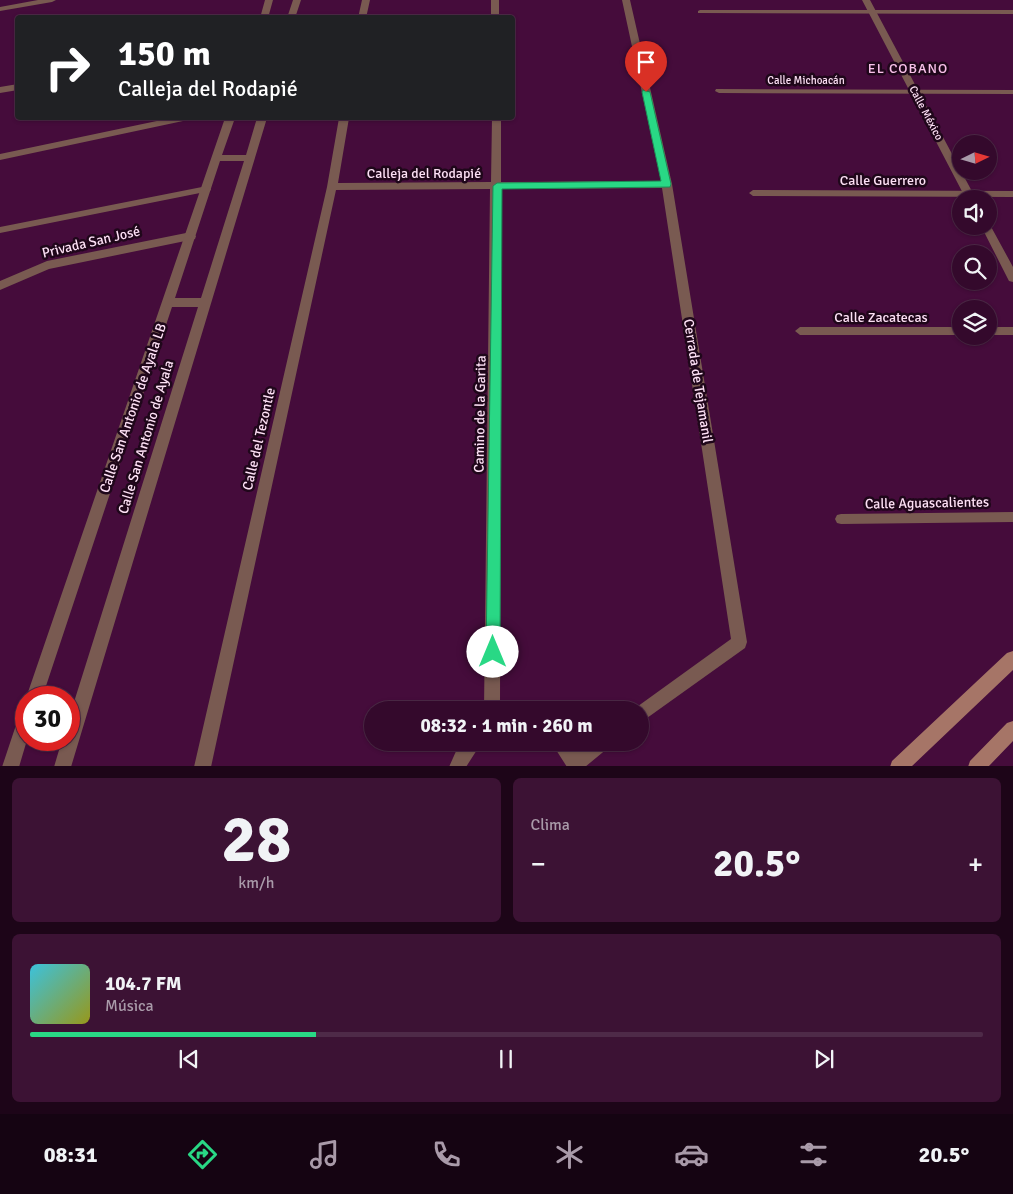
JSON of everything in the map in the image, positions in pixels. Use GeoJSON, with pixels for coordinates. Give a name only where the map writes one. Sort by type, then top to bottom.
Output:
{"type":"FeatureCollection","features":[{"type":"Feature","properties":{"kind":"main road"},"geometry":{"type":"LineString","coordinates":[[898,766],[1013,658]]}},
{"type":"Feature","properties":{"kind":"main road"},"geometry":{"type":"LineString","coordinates":[[976,766],[1013,729]]}},
{"type":"Feature","properties":{"kind":"street"},"geometry":{"type":"LineString","coordinates":[[0,9],[52,0]]}},
{"type":"Feature","properties":{"kind":"street"},"geometry":{"type":"LineString","coordinates":[[265,15],[270,0]]}},
{"type":"Feature","properties":{"kind":"street"},"geometry":{"type":"LineString","coordinates":[[292,15],[297,0]]}},
{"type":"Feature","properties":{"kind":"street"},"geometry":{"type":"LineString","coordinates":[[363,15],[366,0]]}},
{"type":"Feature","properties":{"kind":"street"},"geometry":{"type":"LineString","coordinates":[[495,0],[495,15]]}},
{"type":"Feature","properties":{"kind":"street","name":"Cerrada de Tejamanil"},"geometry":{"type":"LineString","coordinates":[[626,0],[666,184],[739,642],[649,708]]}},
{"type":"Feature","properties":{"kind":"street","name":"Calle México"},"geometry":{"type":"LineString","coordinates":[[866,0],[967,190]]}},
{"type":"Feature","properties":{"kind":"street"},"geometry":{"type":"LineString","coordinates":[[0,90],[15,88]]}},
{"type":"Feature","properties":{"kind":"street"},"geometry":{"type":"LineString","coordinates":[[0,157],[174,120]]}},
{"type":"Feature","properties":{"kind":"street","name":"Calle San Antonio de Ayala LB"},"geometry":{"type":"LineString","coordinates":[[38,686],[229,120]]}},
{"type":"Feature","properties":{"kind":"street","name":"Calle San Antonio de Ayala"},"geometry":{"type":"LineString","coordinates":[[62,766],[261,120]]}},
{"type":"Feature","properties":{"kind":"street","name":"Calle del Tezontle"},"geometry":{"type":"LineString","coordinates":[[202,766],[332,187],[344,120]]}},
{"type":"Feature","properties":{"kind":"street","name":"Camino de la Garita"},"geometry":{"type":"LineString","coordinates":[[492,701],[496,120]]}},
{"type":"Feature","properties":{"kind":"street"},"geometry":{"type":"LineString","coordinates":[[217,158],[249,158]]}},
{"type":"Feature","properties":{"kind":"street","name":"Calleja del Rodapié"},"geometry":{"type":"LineString","coordinates":[[332,187],[666,184]]}},
{"type":"Feature","properties":{"kind":"street"},"geometry":{"type":"LineString","coordinates":[[991,235],[1013,278]]}},
{"type":"Feature","properties":{"kind":"street","name":"Privada San José"},"geometry":{"type":"LineString","coordinates":[[0,286],[47,265],[191,236]]}},
{"type":"Feature","properties":{"kind":"street"},"geometry":{"type":"LineString","coordinates":[[169,302],[204,303]]}},
{"type":"Feature","properties":{"kind":"street"},"geometry":{"type":"LineString","coordinates":[[10,766],[15,751]]}},
{"type":"Feature","properties":{"kind":"street"},"geometry":{"type":"LineString","coordinates":[[457,766],[466,751]]}},
{"type":"Feature","properties":{"kind":"street"},"geometry":{"type":"LineString","coordinates":[[567,751],[576,764],[591,751]]}},
{"type":"Feature","properties":{"kind":"lane"},"geometry":{"type":"LineString","coordinates":[[700,12],[1013,12]]}},
{"type":"Feature","properties":{"kind":"lane","name":"Calle Michoacán"},"geometry":{"type":"LineString","coordinates":[[719,91],[1013,92]]}},
{"type":"Feature","properties":{"kind":"lane"},"geometry":{"type":"LineString","coordinates":[[0,230],[207,189]]}},
{"type":"Feature","properties":{"kind":"lane","name":"Calle Guerrero"},"geometry":{"type":"LineString","coordinates":[[753,193],[952,196]]}},
{"type":"Feature","properties":{"kind":"lane","name":"Calle Guerrero"},"geometry":{"type":"LineString","coordinates":[[997,195],[1013,194]]}},
{"type":"Feature","properties":{"kind":"lane","name":"Calle Zacatecas"},"geometry":{"type":"LineString","coordinates":[[800,331],[952,331]]}},
{"type":"Feature","properties":{"kind":"lane"},"geometry":{"type":"LineString","coordinates":[[997,331],[1013,331]]}},
{"type":"Feature","properties":{"kind":"lane","name":"Calle Aguascalientes"},"geometry":{"type":"LineString","coordinates":[[841,520],[1013,517]]}},
{"type":"Feature","properties":{"kind":"district","name":"EL COBANO"},"geometry":{"type":"Point","coordinates":[908,68]}},
{"type":"Feature","properties":{"kind":"route"},"geometry":{"type":"LineString","coordinates":[[493,652],[497,186],[666,184],[646,92]]}}]}
